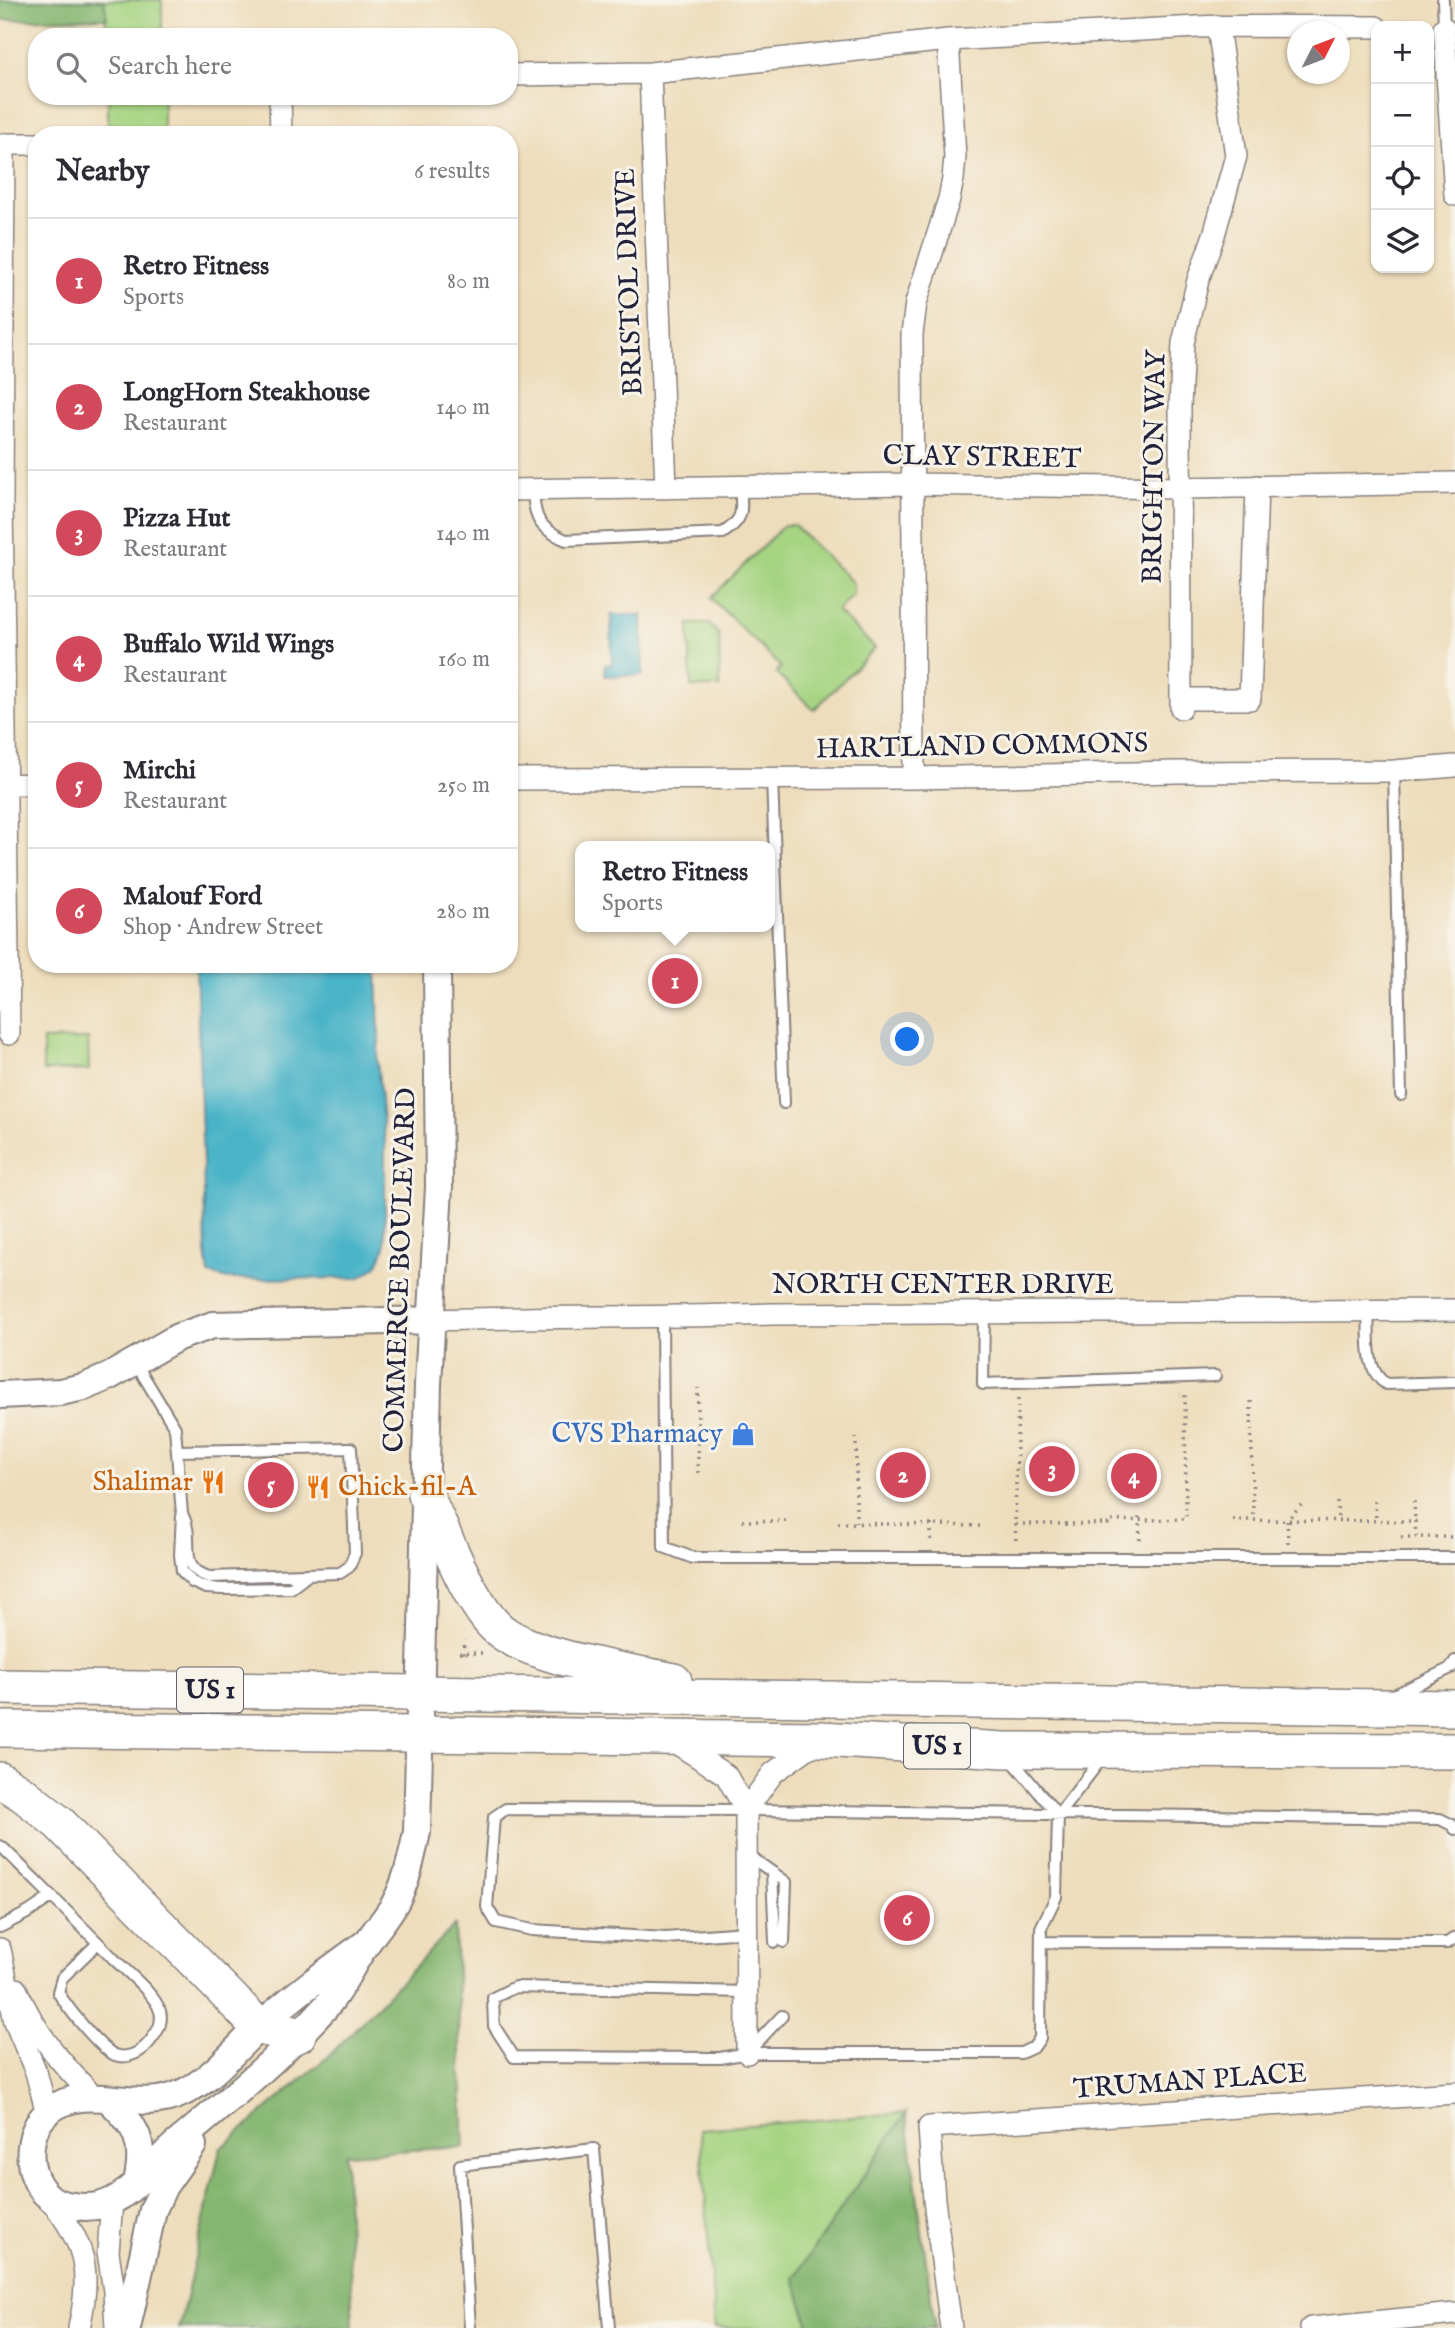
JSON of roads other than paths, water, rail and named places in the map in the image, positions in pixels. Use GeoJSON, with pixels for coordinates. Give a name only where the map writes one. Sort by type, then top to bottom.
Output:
{"type":"FeatureCollection","features":[{"type":"Feature","properties":{"kind":"highway"},"geometry":{"type":"LineString","coordinates":[[425,1494],[475,1599],[487,1617],[504,1634],[530,1647],[560,1657],[750,1696]]}},
{"type":"Feature","properties":{"kind":"highway","name":"US 1"},"geometry":{"type":"LineString","coordinates":[[0,1687],[1455,1708]]}},
{"type":"Feature","properties":{"kind":"highway","name":"US 1"},"geometry":{"type":"LineString","coordinates":[[0,1729],[821,1739],[1004,1750],[1455,1752]]}},
{"type":"Feature","properties":{"kind":"highway"},"geometry":{"type":"LineString","coordinates":[[0,1780],[60,1823],[259,2027],[298,2035]]}},
{"type":"Feature","properties":{"kind":"street"},"geometry":{"type":"LineString","coordinates":[[1443,25],[1455,195]]}},
{"type":"Feature","properties":{"kind":"street"},"geometry":{"type":"LineString","coordinates":[[518,75],[650,73],[948,40],[1218,26],[1371,27]]}},
{"type":"Feature","properties":{"kind":"street","name":"BRIGHTON WAY"},"geometry":{"type":"LineString","coordinates":[[1218,26],[1236,156],[1214,235],[1198,279],[1184,344],[1180,406],[1181,703],[1250,699],[1257,486]]}},
{"type":"Feature","properties":{"kind":"street"},"geometry":{"type":"LineString","coordinates":[[914,778],[912,334],[926,267],[953,179],[948,40]]}},
{"type":"Feature","properties":{"kind":"street","name":"BRISTOL DRIVE"},"geometry":{"type":"LineString","coordinates":[[650,73],[666,488]]}},
{"type":"Feature","properties":{"kind":"street"},"geometry":{"type":"LineString","coordinates":[[280,105],[281,126]]}},
{"type":"Feature","properties":{"kind":"street"},"geometry":{"type":"LineString","coordinates":[[9,1034],[4,941],[2,144],[28,144]]}},
{"type":"Feature","properties":{"kind":"street","name":"CLAY STREET"},"geometry":{"type":"LineString","coordinates":[[518,490],[912,484],[1180,488],[1455,483]]}},
{"type":"Feature","properties":{"kind":"street","name":"HARTLAND COMMONS"},"geometry":{"type":"LineString","coordinates":[[518,779],[914,778],[1164,772],[1394,771],[1455,766]]}},
{"type":"Feature","properties":{"kind":"street"},"geometry":{"type":"LineString","coordinates":[[3,785],[28,784]]}},
{"type":"Feature","properties":{"kind":"street","name":"COMMERCE BOULEVARD"},"geometry":{"type":"LineString","coordinates":[[137,2182],[173,2146],[224,2104],[324,2010],[366,1943],[395,1904],[408,1872],[416,1832],[425,1494],[439,1187],[437,973]]}},
{"type":"Feature","properties":{"kind":"street","name":"NORTH CENTER DRIVE"},"geometry":{"type":"LineString","coordinates":[[432,1320],[773,1314],[1455,1310]]}},
{"type":"Feature","properties":{"kind":"street"},"geometry":{"type":"LineString","coordinates":[[0,1395],[71,1390],[95,1383],[189,1332],[213,1325],[432,1320]]}},
{"type":"Feature","properties":{"kind":"street"},"geometry":{"type":"LineString","coordinates":[[664,1736],[726,1774],[746,1810],[747,2053]]}},
{"type":"Feature","properties":{"kind":"street"},"geometry":{"type":"LineString","coordinates":[[746,1810],[773,1773],[821,1739]]}},
{"type":"Feature","properties":{"kind":"street","name":"COMMERCE BOULEVARD"},"geometry":{"type":"LineString","coordinates":[[102,2098],[151,2102],[181,2094],[206,2077],[300,1990],[366,1943]]}},
{"type":"Feature","properties":{"kind":"street"},"geometry":{"type":"LineString","coordinates":[[2,1956],[40,2035],[57,2059],[128,2118],[138,2136],[141,2157],[137,2182],[112,2202],[87,2207],[49,2198]]}},
{"type":"Feature","properties":{"kind":"street"},"geometry":{"type":"LineString","coordinates":[[2,1956],[15,2022],[36,2073],[47,2113]]}},
{"type":"Feature","properties":{"kind":"street","name":"TRUMAN PLACE"},"geometry":{"type":"LineString","coordinates":[[951,2328],[934,2200],[929,2127],[1455,2093]]}},
{"type":"Feature","properties":{"kind":"street"},"geometry":{"type":"LineString","coordinates":[[79,2328],[86,2286],[82,2256],[71,2228],[35,2177],[30,2157],[34,2134],[47,2113],[68,2101],[84,2097],[102,2098]]}},
{"type":"Feature","properties":{"kind":"street"},"geometry":{"type":"LineString","coordinates":[[127,2328],[152,2210],[171,2174],[224,2104]]}},
{"type":"Feature","properties":{"kind":"street"},"geometry":{"type":"LineString","coordinates":[[112,2202],[108,2252],[117,2328]]}},
{"type":"Feature","properties":{"kind":"street"},"geometry":{"type":"LineString","coordinates":[[1311,2328],[1455,2314]]}},
{"type":"Feature","properties":{"kind":"lane"},"geometry":{"type":"LineString","coordinates":[[1443,0],[1443,25]]}},
{"type":"Feature","properties":{"kind":"lane"},"geometry":{"type":"LineString","coordinates":[[533,489],[534,509],[540,524],[566,540],[723,533],[735,525],[742,513],[740,486]]}},
{"type":"Feature","properties":{"kind":"lane"},"geometry":{"type":"LineString","coordinates":[[1394,771],[1401,1095]]}},
{"type":"Feature","properties":{"kind":"lane"},"geometry":{"type":"LineString","coordinates":[[772,779],[774,841]]}},
{"type":"Feature","properties":{"kind":"lane"},"geometry":{"type":"LineString","coordinates":[[775,860],[784,1103]]}},
{"type":"Feature","properties":{"kind":"lane"},"geometry":{"type":"LineString","coordinates":[[1368,1311],[1371,1367],[1377,1378],[1386,1384],[1455,1382]]}},
{"type":"Feature","properties":{"kind":"lane"},"geometry":{"type":"LineString","coordinates":[[984,1312],[983,1384],[1215,1376]]}},
{"type":"Feature","properties":{"kind":"lane"},"geometry":{"type":"LineString","coordinates":[[662,1318],[664,1547],[694,1558],[1455,1558]]}},
{"type":"Feature","properties":{"kind":"lane"},"geometry":{"type":"LineString","coordinates":[[135,1362],[175,1428],[182,1514],[180,1555],[182,1571],[192,1582],[206,1588],[222,1589],[291,1588],[308,1575],[341,1573],[349,1567],[355,1553],[351,1448],[177,1451]]}},
{"type":"Feature","properties":{"kind":"lane"},"geometry":{"type":"LineString","coordinates":[[1370,1706],[1451,1668],[1455,1661]]}},
{"type":"Feature","properties":{"kind":"lane"},"geometry":{"type":"LineString","coordinates":[[1004,1750],[1058,1815]]}},
{"type":"Feature","properties":{"kind":"lane"},"geometry":{"type":"LineString","coordinates":[[747,1992],[515,1987],[493,1998],[495,2026],[514,2057],[720,2058],[747,2053],[1021,2053],[1034,2047],[1040,2038],[1041,1928],[1056,1897],[1058,1815],[1108,1750]]}},
{"type":"Feature","properties":{"kind":"lane"},"geometry":{"type":"LineString","coordinates":[[745,1932],[666,1938],[532,1930],[496,1922],[487,1907],[494,1817],[506,1809],[746,1810],[1440,1819],[1455,1829]]}},
{"type":"Feature","properties":{"kind":"lane"},"geometry":{"type":"LineString","coordinates":[[0,1846],[98,1943],[151,1996],[160,2010],[160,2029],[147,2045],[131,2056],[114,2055],[102,2046],[65,2005],[58,1992],[62,1978],[98,1943]]}},
{"type":"Feature","properties":{"kind":"lane"},"geometry":{"type":"LineString","coordinates":[[746,1854],[772,1872],[779,1942]]}},
{"type":"Feature","properties":{"kind":"lane"},"geometry":{"type":"LineString","coordinates":[[0,1927],[51,1897]]}},
{"type":"Feature","properties":{"kind":"lane"},"geometry":{"type":"LineString","coordinates":[[1041,1942],[1447,1943],[1455,1938]]}},
{"type":"Feature","properties":{"kind":"lane"},"geometry":{"type":"LineString","coordinates":[[747,2053],[778,2016]]}},
{"type":"Feature","properties":{"kind":"lane"},"geometry":{"type":"LineString","coordinates":[[470,2328],[460,2165],[594,2149],[609,2328]]}},
{"type":"Feature","properties":{"kind":"water"},"geometry":{"type":"Polygon","coordinates":[[[611,615],[642,615],[643,675],[605,676],[605,665],[612,664],[611,615]]]}},
{"type":"Feature","properties":{"kind":"water"},"geometry":{"type":"Polygon","coordinates":[[[196,973],[377,973],[377,1059],[385,1142],[385,1248],[377,1266],[359,1278],[228,1279],[209,1274],[196,973]]]}},
{"type":"Feature","properties":{"kind":"place","name":"Retro Fitness"},"geometry":{"type":"Point","coordinates":[675,981]}},
{"type":"Feature","properties":{"kind":"place","name":"CVS Pharmacy"},"geometry":{"type":"Point","coordinates":[743,1434]}},
{"type":"Feature","properties":{"kind":"place","name":"Pizza Hut"},"geometry":{"type":"Point","coordinates":[1052,1469]}},
{"type":"Feature","properties":{"kind":"place","name":"LongHorn Steakhouse"},"geometry":{"type":"Point","coordinates":[903,1475]}},
{"type":"Feature","properties":{"kind":"place","name":"Buffalo Wild Wings"},"geometry":{"type":"Point","coordinates":[1134,1476]}},
{"type":"Feature","properties":{"kind":"place","name":"Shalimar"},"geometry":{"type":"Point","coordinates":[213,1482]}},
{"type":"Feature","properties":{"kind":"place","name":"Mirchi"},"geometry":{"type":"Point","coordinates":[271,1485]}},
{"type":"Feature","properties":{"kind":"place","name":"Chick-fil-A"},"geometry":{"type":"Point","coordinates":[318,1487]}},
{"type":"Feature","properties":{"kind":"place","name":"Malouf Ford"},"geometry":{"type":"Point","coordinates":[907,1918]}}]}
